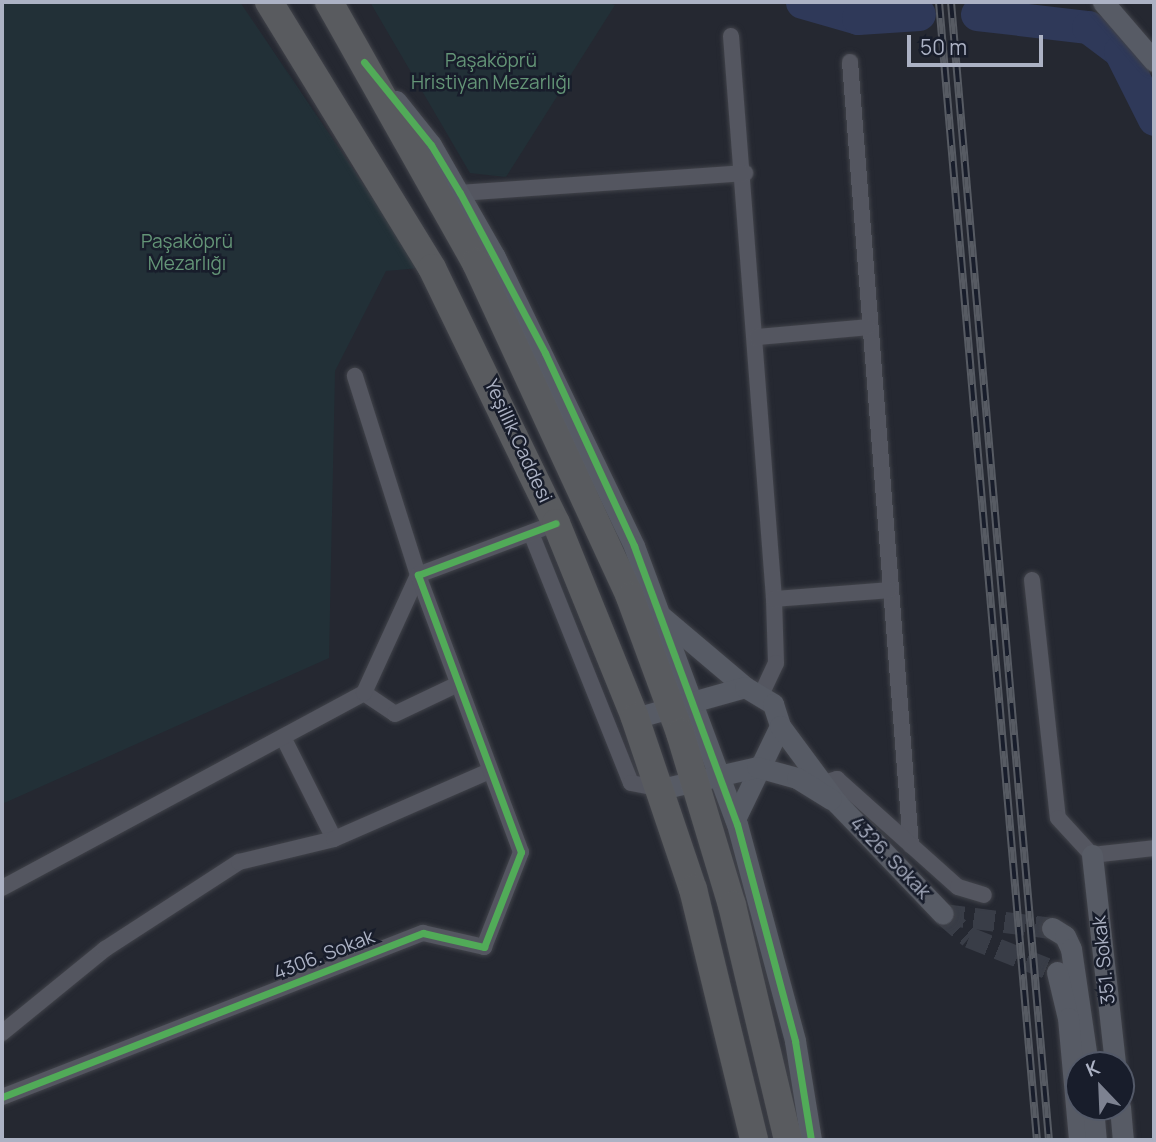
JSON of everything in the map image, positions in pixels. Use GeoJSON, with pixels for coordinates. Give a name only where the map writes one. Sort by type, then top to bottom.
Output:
{"type":"FeatureCollection","features":[{"type":"Feature","properties":{"kind":"highway","name":"Yeşillik Caddesi"},"geometry":{"type":"LineString","coordinates":[[269,2],[432,268],[544,528],[635,718],[661,789],[722,993],[754,1140]]}},
{"type":"Feature","properties":{"kind":"highway","name":"Yeşillik Caddesi"},"geometry":{"type":"LineString","coordinates":[[329,2],[464,239],[579,476],[682,704],[707,778],[788,1140]]}},
{"type":"Feature","properties":{"kind":"street"},"geometry":{"type":"LineString","coordinates":[[1103,2],[1154,61]]}},
{"type":"Feature","properties":{"kind":"street"},"geometry":{"type":"LineString","coordinates":[[635,718],[682,704],[753,691],[776,663],[757,337],[745,173],[731,36]]}},
{"type":"Feature","properties":{"kind":"street"},"geometry":{"type":"LineString","coordinates":[[364,62],[431,145],[460,193],[545,354],[635,545],[661,615],[682,704]]}},
{"type":"Feature","properties":{"kind":"street"},"geometry":{"type":"LineString","coordinates":[[850,62],[868,327],[911,846]]}},
{"type":"Feature","properties":{"kind":"street"},"geometry":{"type":"LineString","coordinates":[[460,193],[745,173]]}},
{"type":"Feature","properties":{"kind":"street"},"geometry":{"type":"LineString","coordinates":[[757,337],[868,327]]}},
{"type":"Feature","properties":{"kind":"street"},"geometry":{"type":"LineString","coordinates":[[2,1033],[105,949],[239,862],[334,839],[490,771],[418,575],[355,376]]}},
{"type":"Feature","properties":{"kind":"street"},"geometry":{"type":"LineString","coordinates":[[2,888],[364,693],[418,575],[544,528],[631,783],[661,789],[757,767],[797,778],[837,803]]}},
{"type":"Feature","properties":{"kind":"street"},"geometry":{"type":"LineString","coordinates":[[1032,580],[1058,818],[1092,855],[1154,848]]}},
{"type":"Feature","properties":{"kind":"street"},"geometry":{"type":"LineString","coordinates":[[774,599],[890,590]]}},
{"type":"Feature","properties":{"kind":"street"},"geometry":{"type":"LineString","coordinates":[[661,615],[779,714],[780,726],[837,803]]}},
{"type":"Feature","properties":{"kind":"street"},"geometry":{"type":"LineString","coordinates":[[364,693],[395,715],[457,685]]}},
{"type":"Feature","properties":{"kind":"street"},"geometry":{"type":"LineString","coordinates":[[735,819],[747,803],[757,767],[780,726]]}},
{"type":"Feature","properties":{"kind":"street"},"geometry":{"type":"LineString","coordinates":[[283,737],[334,839]]}},
{"type":"Feature","properties":{"kind":"street","name":"4306. Sokak"},"geometry":{"type":"LineString","coordinates":[[2,1097],[423,933],[484,947],[521,852],[490,771]]}},
{"type":"Feature","properties":{"kind":"street"},"geometry":{"type":"LineString","coordinates":[[707,778],[735,819],[795,1041],[811,1140]]}},
{"type":"Feature","properties":{"kind":"street"},"geometry":{"type":"LineString","coordinates":[[824,783],[837,779],[958,887],[984,895]]}},
{"type":"Feature","properties":{"kind":"street","name":"4326. Sokak"},"geometry":{"type":"LineString","coordinates":[[837,803],[943,914]]}},
{"type":"Feature","properties":{"kind":"street","name":"351. Sokak"},"geometry":{"type":"LineString","coordinates":[[1092,855],[1113,1051]]}},
{"type":"Feature","properties":{"kind":"street","name":"351. Sokak"},"geometry":{"type":"LineString","coordinates":[[1052,928],[1065,936],[1071,949],[1086,1051]]}},
{"type":"Feature","properties":{"kind":"street"},"geometry":{"type":"LineString","coordinates":[[1057,972],[1069,1018],[1079,1140]]}},
{"type":"Feature","properties":{"kind":"street"},"geometry":{"type":"LineString","coordinates":[[1094,1121],[1096,1140]]}},
{"type":"Feature","properties":{"kind":"street"},"geometry":{"type":"LineString","coordinates":[[1121,1121],[1123,1140]]}},
{"type":"Feature","properties":{"kind":"green space","name":"Paşaköprü Mezarlığı"},"geometry":{"type":"Polygon","coordinates":[[[2,2],[240,2],[420,268],[386,271],[335,371],[329,658],[2,804],[2,2]]]}},
{"type":"Feature","properties":{"kind":"green space","name":"Paşaköprü Hristiyan Mezarlığı"},"geometry":{"type":"Polygon","coordinates":[[[370,2],[607,2],[615,5],[506,177],[470,173],[370,2]]]}},
{"type":"Feature","properties":{"kind":"waterway"},"geometry":{"type":"LineString","coordinates":[[802,2],[858,18],[919,14]]}},
{"type":"Feature","properties":{"kind":"waterway"},"geometry":{"type":"LineString","coordinates":[[977,14],[1088,27],[1120,51],[1154,119]]}},
{"type":"Feature","properties":{"kind":"tunnel"},"geometry":{"type":"LineString","coordinates":[[943,914],[969,937],[1057,972]]}},
{"type":"Feature","properties":{"kind":"tunnel"},"geometry":{"type":"LineString","coordinates":[[943,914],[1052,928]]}},
{"type":"Feature","properties":{"kind":"railway"},"geometry":{"type":"LineString","coordinates":[[939,2],[1037,1140]]}},
{"type":"Feature","properties":{"kind":"railway"},"geometry":{"type":"LineString","coordinates":[[951,2],[1049,1140]]}},
{"type":"Feature","properties":{"kind":"cycle path"},"geometry":{"type":"LineString","coordinates":[[364,62],[431,145],[460,193],[545,353],[634,546],[737,824],[795,1041],[811,1140]]}},
{"type":"Feature","properties":{"kind":"cycle path"},"geometry":{"type":"LineString","coordinates":[[2,1097],[423,933],[484,947],[521,852],[418,575],[556,523]]}}]}
